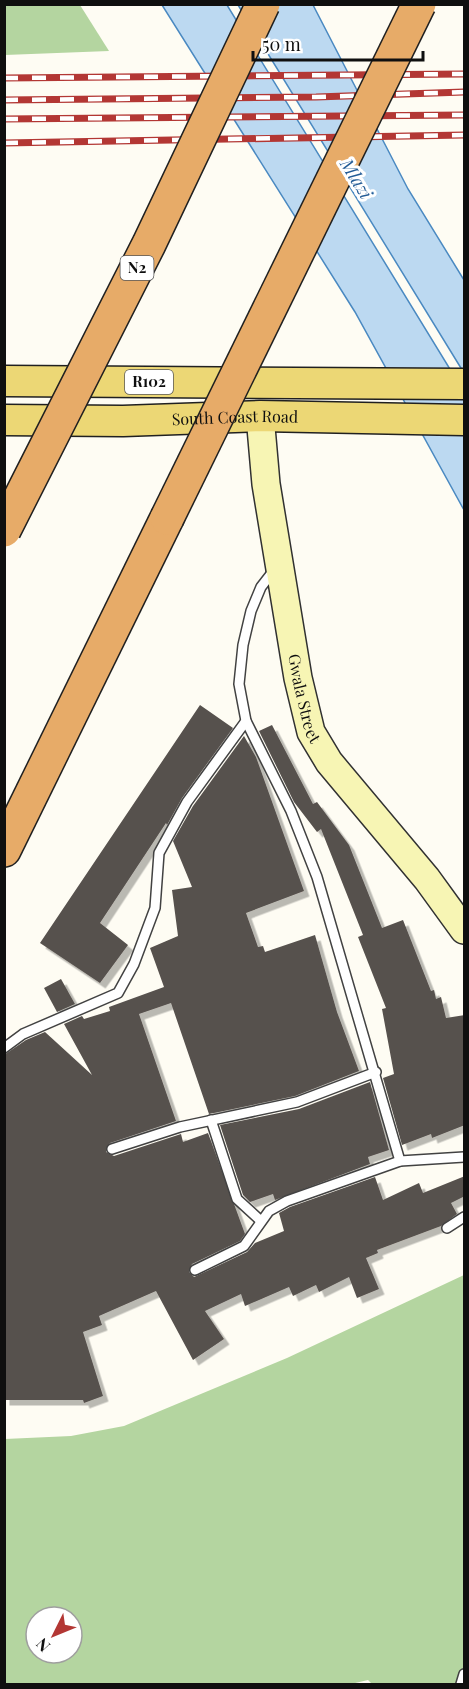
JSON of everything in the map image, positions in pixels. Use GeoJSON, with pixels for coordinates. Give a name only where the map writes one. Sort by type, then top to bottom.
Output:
{"type":"FeatureCollection","features":[{"type":"Feature","properties":{"kind":"highway","name":"N2"},"geometry":{"type":"LineString","coordinates":[[4,530],[149,244],[264,4]]}},
{"type":"Feature","properties":{"kind":"highway"},"geometry":{"type":"LineString","coordinates":[[4,850],[419,4]]}},
{"type":"Feature","properties":{"kind":"main road","name":"South Coast Road"},"geometry":{"type":"LineString","coordinates":[[4,381],[465,384]]}},
{"type":"Feature","properties":{"kind":"main road","name":"South Coast Road"},"geometry":{"type":"LineString","coordinates":[[4,420],[123,421],[260,416],[465,420]]}},
{"type":"Feature","properties":{"kind":"street","name":"Gwala Street"},"geometry":{"type":"LineString","coordinates":[[260,416],[266,484],[298,678],[310,732],[329,762],[427,879],[465,930]]}},
{"type":"Feature","properties":{"kind":"lane"},"geometry":{"type":"LineString","coordinates":[[279,563],[261,587],[251,611],[243,645],[239,684],[246,721],[291,811],[317,877],[376,1072],[400,1161]]}},
{"type":"Feature","properties":{"kind":"lane"},"geometry":{"type":"LineString","coordinates":[[4,1048],[23,1034],[118,993],[134,964],[155,908],[159,853],[187,802],[246,721]]}},
{"type":"Feature","properties":{"kind":"lane"},"geometry":{"type":"LineString","coordinates":[[112,1149],[180,1127],[297,1101],[376,1072]]}},
{"type":"Feature","properties":{"kind":"lane"},"geometry":{"type":"LineString","coordinates":[[212,1120],[237,1199],[261,1221]]}},
{"type":"Feature","properties":{"kind":"lane"},"geometry":{"type":"LineString","coordinates":[[195,1270],[243,1246],[269,1211],[287,1201],[400,1161],[465,1157]]}},
{"type":"Feature","properties":{"kind":"lane"},"geometry":{"type":"LineString","coordinates":[[447,1228],[465,1217]]}},
{"type":"Feature","properties":{"kind":"lane"},"geometry":{"type":"LineString","coordinates":[[461,1684],[465,1674]]}},
{"type":"Feature","properties":{"kind":"green space"},"geometry":{"type":"Polygon","coordinates":[[[4,5],[80,5],[109,51],[5,55],[4,5]]]}},
{"type":"Feature","properties":{"kind":"green space"},"geometry":{"type":"Polygon","coordinates":[[[464,1275],[464,1671],[460,1684],[372,1684],[368,1680],[351,1684],[5,1684],[5,1439],[71,1436],[124,1426],[287,1358],[464,1275]]]}},
{"type":"Feature","properties":{"kind":"water"},"geometry":{"type":"Polygon","coordinates":[[[162,5],[227,5],[464,392],[464,510],[355,312],[162,5]]]}},
{"type":"Feature","properties":{"kind":"water","name":"Mlazi"},"geometry":{"type":"Polygon","coordinates":[[[238,5],[313,5],[408,189],[464,280],[464,373],[238,5]]]}},
{"type":"Feature","properties":{"kind":"building"},"geometry":{"type":"Polygon","coordinates":[[[200,705],[233,728],[182,798],[167,825],[166,823],[100,923],[128,945],[100,983],[40,943],[200,705]]]}},
{"type":"Feature","properties":{"kind":"building"},"geometry":{"type":"Polygon","coordinates":[[[272,725],[313,804],[317,802],[349,845],[382,928],[403,920],[431,991],[434,990],[436,999],[441,997],[446,1018],[465,1015],[465,1125],[432,1138],[431,1134],[402,1145],[383,1078],[394,1074],[382,1009],[386,1008],[358,937],[363,935],[321,829],[317,832],[294,802],[259,731],[272,725]]]}},
{"type":"Feature","properties":{"kind":"building"},"geometry":{"type":"Polygon","coordinates":[[[244,736],[256,757],[304,891],[246,913],[258,947],[263,946],[265,952],[315,935],[337,1012],[359,1071],[295,1096],[209,1114],[171,1003],[139,1014],[176,1121],[110,1143],[106,1152],[114,1156],[181,1134],[183,1142],[208,1133],[245,1234],[240,1241],[192,1264],[189,1272],[194,1277],[247,1252],[255,1243],[284,1231],[279,1213],[375,1177],[383,1200],[419,1183],[423,1193],[465,1176],[465,1196],[451,1203],[457,1214],[441,1226],[377,1250],[378,1253],[366,1258],[379,1289],[357,1298],[349,1277],[319,1292],[316,1285],[293,1296],[289,1287],[245,1306],[241,1294],[205,1311],[224,1339],[193,1360],[156,1291],[99,1316],[102,1325],[83,1332],[103,1396],[84,1403],[83,1400],[4,1400],[4,1055],[26,1040],[45,1032],[92,1075],[64,1024],[82,1016],[84,1019],[110,1011],[109,1007],[164,987],[150,948],[178,936],[172,890],[192,887],[173,841],[193,806],[244,736]]]}},
{"type":"Feature","properties":{"kind":"building"},"geometry":{"type":"Polygon","coordinates":[[[61,979],[75,1004],[57,1012],[44,988],[61,979]]]}},
{"type":"Feature","properties":{"kind":"building"},"geometry":{"type":"Polygon","coordinates":[[[370,1082],[389,1150],[368,1157],[370,1164],[275,1200],[273,1194],[250,1202],[243,1195],[220,1125],[299,1109],[370,1082]]]}},
{"type":"Feature","properties":{"kind":"railway"},"geometry":{"type":"LineString","coordinates":[[4,78],[464,74]]}},
{"type":"Feature","properties":{"kind":"railway"},"geometry":{"type":"LineString","coordinates":[[4,100],[316,97],[464,92]]}},
{"type":"Feature","properties":{"kind":"railway"},"geometry":{"type":"LineString","coordinates":[[4,119],[464,115]]}},
{"type":"Feature","properties":{"kind":"railway"},"geometry":{"type":"LineString","coordinates":[[4,143],[464,135]]}}]}
